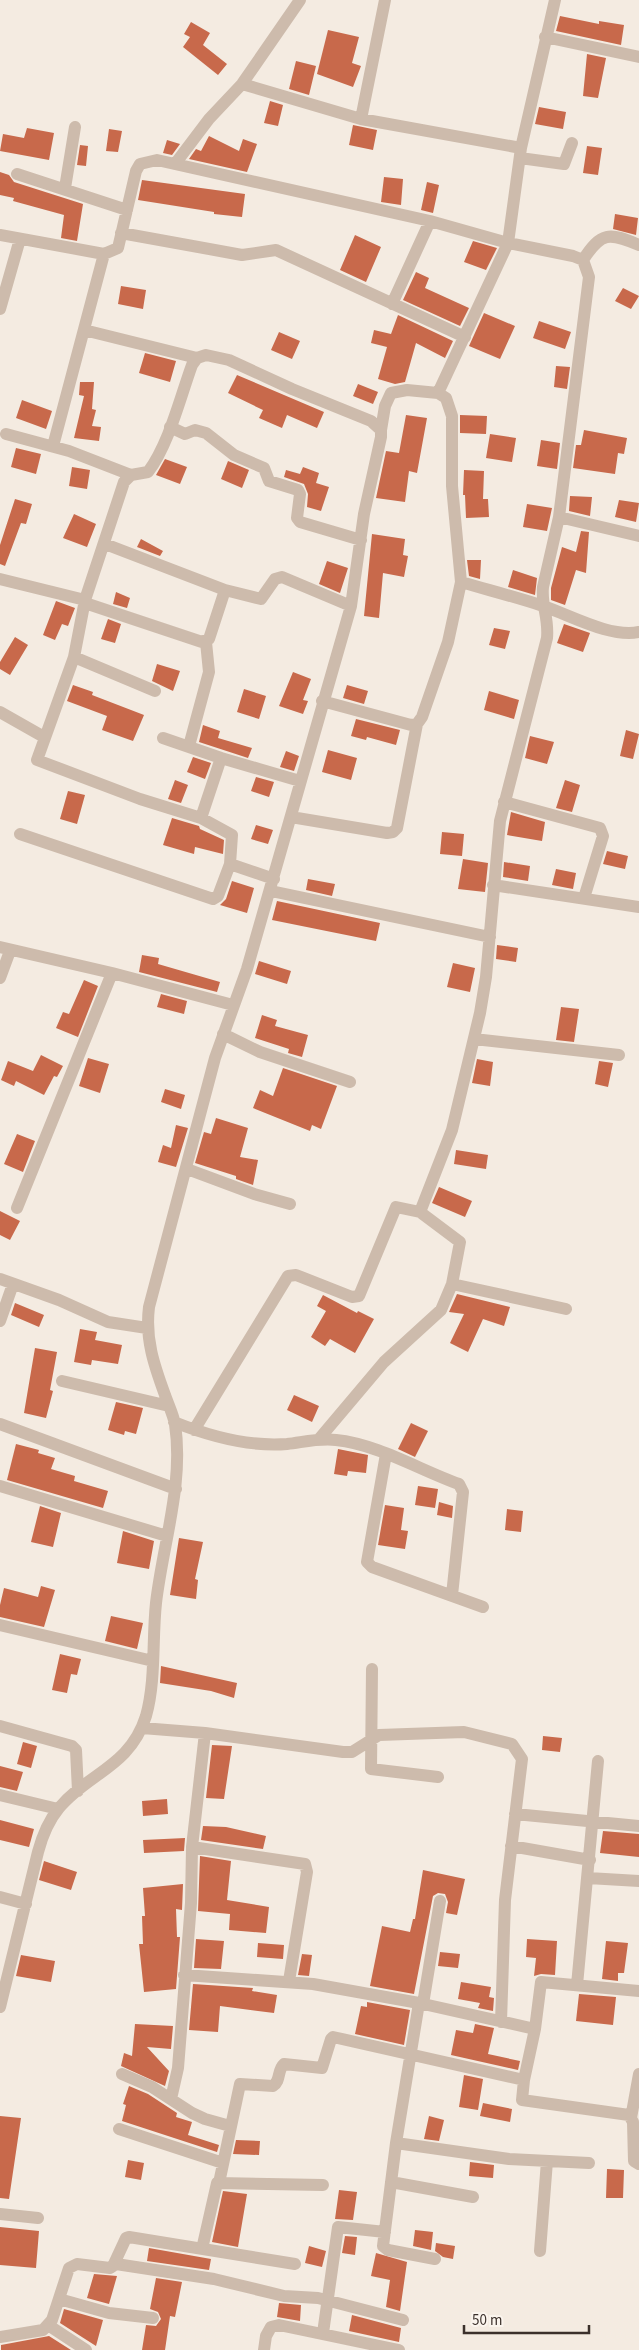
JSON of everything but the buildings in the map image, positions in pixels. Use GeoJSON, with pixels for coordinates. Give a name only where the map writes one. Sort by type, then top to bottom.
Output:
{"type":"FeatureCollection","features":[{"type":"Feature","properties":{"kind":"street"},"geometry":{"type":"LineString","coordinates":[[175,164],[209,119],[242,84],[300,0]]}},
{"type":"Feature","properties":{"kind":"street"},"geometry":{"type":"LineString","coordinates":[[360,119],[385,0]]}},
{"type":"Feature","properties":{"kind":"street"},"geometry":{"type":"LineString","coordinates":[[438,393],[508,243],[521,153],[555,0]]}},
{"type":"Feature","properties":{"kind":"street"},"geometry":{"type":"LineString","coordinates":[[546,38],[639,57]]}},
{"type":"Feature","properties":{"kind":"street"},"geometry":{"type":"LineString","coordinates":[[242,84],[360,119],[564,164],[572,143]]}},
{"type":"Feature","properties":{"kind":"street"},"geometry":{"type":"LineString","coordinates":[[65,188],[75,126]]}},
{"type":"Feature","properties":{"kind":"street"},"geometry":{"type":"LineString","coordinates":[[0,235],[104,254],[118,248],[132,181],[140,164],[157,160],[430,221],[508,243],[573,256],[583,260],[589,277],[559,517],[543,587],[543,606],[548,622],[547,638],[504,802],[497,836],[484,992],[474,1039],[452,1130],[420,1212]]}},
{"type":"Feature","properties":{"kind":"street"},"geometry":{"type":"LineString","coordinates":[[17,174],[65,188],[127,210]]}},
{"type":"Feature","properties":{"kind":"street"},"geometry":{"type":"LineString","coordinates":[[392,304],[430,221]]}},
{"type":"Feature","properties":{"kind":"street"},"geometry":{"type":"LineString","coordinates":[[122,232],[242,255],[276,250],[465,337]]}},
{"type":"Feature","properties":{"kind":"street"},"geometry":{"type":"LineString","coordinates":[[583,260],[597,241],[605,236],[621,238],[639,245]]}},
{"type":"Feature","properties":{"kind":"street"},"geometry":{"type":"LineString","coordinates":[[0,309],[20,239]]}},
{"type":"Feature","properties":{"kind":"street"},"geometry":{"type":"LineString","coordinates":[[53,446],[104,254]]}},
{"type":"Feature","properties":{"kind":"street"},"geometry":{"type":"LineString","coordinates":[[84,330],[197,358]]}},
{"type":"Feature","properties":{"kind":"street"},"geometry":{"type":"LineString","coordinates":[[6,434],[53,446],[131,475],[148,472],[154,464],[170,427],[192,365],[197,358],[206,354],[229,360],[292,390],[371,421],[381,430]]}},
{"type":"Feature","properties":{"kind":"street"},"geometry":{"type":"LineString","coordinates":[[0,2007],[3,1984],[26,1904],[41,1840],[58,1809],[120,1757],[132,1745],[142,1728],[150,1697],[156,1606],[176,1489],[177,1451],[174,1422],[152,1359],[147,1328],[153,1289],[187,1168],[204,1096],[223,1034],[247,969],[322,701],[351,606],[385,406],[391,393],[407,390],[438,393],[446,398],[452,416],[452,486],[461,582],[448,642],[422,717],[417,724],[396,828],[393,832],[387,833],[291,817]]}},
{"type":"Feature","properties":{"kind":"street"},"geometry":{"type":"LineString","coordinates":[[170,427],[185,434],[195,430],[206,432],[234,455],[264,468],[269,480],[298,490],[300,494],[297,518],[300,522],[361,540]]}},
{"type":"Feature","properties":{"kind":"street"},"geometry":{"type":"LineString","coordinates":[[20,834],[212,899],[218,896],[230,864],[232,834],[201,818],[140,799],[37,760],[74,657],[85,602],[124,482],[131,475]]}},
{"type":"Feature","properties":{"kind":"street"},"geometry":{"type":"LineString","coordinates":[[559,517],[639,536]]}},
{"type":"Feature","properties":{"kind":"street"},"geometry":{"type":"LineString","coordinates":[[105,544],[225,590],[261,599],[275,579],[282,577],[351,606]]}},
{"type":"Feature","properties":{"kind":"street"},"geometry":{"type":"LineString","coordinates":[[0,579],[85,602],[206,642]]}},
{"type":"Feature","properties":{"kind":"street"},"geometry":{"type":"LineString","coordinates":[[461,582],[543,606],[602,627],[623,632],[639,632]]}},
{"type":"Feature","properties":{"kind":"street"},"geometry":{"type":"LineString","coordinates":[[188,746],[209,672],[206,642],[209,639],[225,590]]}},
{"type":"Feature","properties":{"kind":"street"},"geometry":{"type":"LineString","coordinates":[[74,657],[155,691]]}},
{"type":"Feature","properties":{"kind":"street"},"geometry":{"type":"LineString","coordinates":[[322,701],[411,725],[417,724]]}},
{"type":"Feature","properties":{"kind":"street"},"geometry":{"type":"LineString","coordinates":[[0,712],[44,738]]}},
{"type":"Feature","properties":{"kind":"street"},"geometry":{"type":"LineString","coordinates":[[162,738],[220,758],[300,781]]}},
{"type":"Feature","properties":{"kind":"street"},"geometry":{"type":"LineString","coordinates":[[201,818],[220,758]]}},
{"type":"Feature","properties":{"kind":"street"},"geometry":{"type":"LineString","coordinates":[[504,802],[600,828],[603,836],[584,898]]}},
{"type":"Feature","properties":{"kind":"street"},"geometry":{"type":"LineString","coordinates":[[230,864],[272,885],[490,937]]}},
{"type":"Feature","properties":{"kind":"street"},"geometry":{"type":"LineString","coordinates":[[493,885],[639,907]]}},
{"type":"Feature","properties":{"kind":"street"},"geometry":{"type":"LineString","coordinates":[[0,978],[5,949],[112,973],[233,1005]]}},
{"type":"Feature","properties":{"kind":"street"},"geometry":{"type":"LineString","coordinates":[[17,1208],[112,973]]}},
{"type":"Feature","properties":{"kind":"street"},"geometry":{"type":"LineString","coordinates":[[223,1034],[260,1052],[350,1082]]}},
{"type":"Feature","properties":{"kind":"street"},"geometry":{"type":"LineString","coordinates":[[474,1039],[619,1055]]}},
{"type":"Feature","properties":{"kind":"street"},"geometry":{"type":"LineString","coordinates":[[187,1168],[254,1194],[290,1204]]}},
{"type":"Feature","properties":{"kind":"street"},"geometry":{"type":"LineString","coordinates":[[194,1430],[288,1276],[296,1274],[352,1297],[359,1296],[396,1207],[420,1212],[460,1242],[452,1284],[440,1310],[384,1362],[319,1439]]}},
{"type":"Feature","properties":{"kind":"street"},"geometry":{"type":"LineString","coordinates":[[0,1279],[60,1300],[108,1322],[147,1328]]}},
{"type":"Feature","properties":{"kind":"street"},"geometry":{"type":"LineString","coordinates":[[0,1321],[13,1284]]}},
{"type":"Feature","properties":{"kind":"street"},"geometry":{"type":"LineString","coordinates":[[452,1284],[566,1310]]}},
{"type":"Feature","properties":{"kind":"street"},"geometry":{"type":"LineString","coordinates":[[62,1381],[169,1406]]}},
{"type":"Feature","properties":{"kind":"street"},"geometry":{"type":"LineString","coordinates":[[174,1422],[194,1430],[230,1439],[265,1444],[286,1444],[319,1439],[356,1443],[459,1484],[462,1487],[452,1595]]}},
{"type":"Feature","properties":{"kind":"street"},"geometry":{"type":"LineString","coordinates":[[0,1424],[176,1489]]}},
{"type":"Feature","properties":{"kind":"street"},"geometry":{"type":"LineString","coordinates":[[386,1454],[367,1562],[372,1567],[483,1607]]}},
{"type":"Feature","properties":{"kind":"street"},"geometry":{"type":"LineString","coordinates":[[0,1486],[167,1536]]}},
{"type":"Feature","properties":{"kind":"street"},"geometry":{"type":"LineString","coordinates":[[0,1625],[153,1661]]}},
{"type":"Feature","properties":{"kind":"street"},"geometry":{"type":"LineString","coordinates":[[372,1669],[371,1769],[438,1776]]}},
{"type":"Feature","properties":{"kind":"street"},"geometry":{"type":"LineString","coordinates":[[0,1726],[72,1746],[76,1750],[78,1791]]}},
{"type":"Feature","properties":{"kind":"street"},"geometry":{"type":"LineString","coordinates":[[142,1728],[205,1734],[343,1752],[352,1752],[379,1735],[464,1732],[512,1744],[522,1759],[505,1900],[501,2022]]}},
{"type":"Feature","properties":{"kind":"street"},"geometry":{"type":"LineString","coordinates":[[171,2100],[178,2068],[191,1903],[192,1846],[205,1734]]}},
{"type":"Feature","properties":{"kind":"street"},"geometry":{"type":"LineString","coordinates":[[577,1985],[594,1822],[598,1761]]}},
{"type":"Feature","properties":{"kind":"street"},"geometry":{"type":"LineString","coordinates":[[0,1796],[58,1809]]}},
{"type":"Feature","properties":{"kind":"street"},"geometry":{"type":"LineString","coordinates":[[515,1814],[639,1826]]}},
{"type":"Feature","properties":{"kind":"street"},"geometry":{"type":"LineString","coordinates":[[192,1846],[305,1864],[307,1872],[289,1982]]}},
{"type":"Feature","properties":{"kind":"street"},"geometry":{"type":"LineString","coordinates":[[511,1846],[590,1860]]}},
{"type":"Feature","properties":{"kind":"street"},"geometry":{"type":"LineString","coordinates":[[588,1878],[639,1881]]}},
{"type":"Feature","properties":{"kind":"street"},"geometry":{"type":"LineString","coordinates":[[0,1897],[26,1904]]}},
{"type":"Feature","properties":{"kind":"street"},"geometry":{"type":"LineString","coordinates":[[435,2259],[385,2249],[385,2232],[396,2143],[440,1901]]}},
{"type":"Feature","properties":{"kind":"street"},"geometry":{"type":"LineString","coordinates":[[184,1975],[289,1982],[421,2003],[535,2029]]}},
{"type":"Feature","properties":{"kind":"street"},"geometry":{"type":"LineString","coordinates":[[631,2118],[629,2116],[522,2100],[524,2080],[535,2029],[541,1982],[639,1990]]}},
{"type":"Feature","properties":{"kind":"street"},"geometry":{"type":"LineString","coordinates":[[202,2248],[215,2185],[219,2183],[240,2084],[273,2086],[277,2082],[281,2067],[284,2064],[322,2068],[333,2037],[524,2080]]}},
{"type":"Feature","properties":{"kind":"street"},"geometry":{"type":"LineString","coordinates":[[122,2074],[152,2087],[205,2119],[230,2126]]}},
{"type":"Feature","properties":{"kind":"street"},"geometry":{"type":"LineString","coordinates":[[639,2074],[631,2118],[634,2161],[639,2164]]}},
{"type":"Feature","properties":{"kind":"street"},"geometry":{"type":"LineString","coordinates":[[119,2129],[223,2163]]}},
{"type":"Feature","properties":{"kind":"street"},"geometry":{"type":"LineString","coordinates":[[396,2143],[510,2159],[589,2164]]}},
{"type":"Feature","properties":{"kind":"street"},"geometry":{"type":"LineString","coordinates":[[540,2251],[547,2161]]}},
{"type":"Feature","properties":{"kind":"street"},"geometry":{"type":"LineString","coordinates":[[391,2182],[473,2197]]}},
{"type":"Feature","properties":{"kind":"street"},"geometry":{"type":"LineString","coordinates":[[219,2183],[323,2185]]}},
{"type":"Feature","properties":{"kind":"street"},"geometry":{"type":"LineString","coordinates":[[0,2214],[38,2218]]}},
{"type":"Feature","properties":{"kind":"street"},"geometry":{"type":"LineString","coordinates":[[323,2333],[338,2228],[385,2232]]}},
{"type":"Feature","properties":{"kind":"street"},"geometry":{"type":"LineString","coordinates":[[0,2338],[43,2330],[48,2325],[59,2299],[69,2268],[72,2265],[110,2268],[116,2264],[126,2238],[129,2236],[295,2264]]}},
{"type":"Feature","properties":{"kind":"street"},"geometry":{"type":"LineString","coordinates":[[116,2264],[214,2279],[284,2296],[313,2297],[403,2320]]}},
{"type":"Feature","properties":{"kind":"street"},"geometry":{"type":"LineString","coordinates":[[59,2299],[109,2313],[153,2318]]}},
{"type":"Feature","properties":{"kind":"street"},"geometry":{"type":"LineString","coordinates":[[48,2325],[86,2350]]}},
{"type":"Feature","properties":{"kind":"street"},"geometry":{"type":"LineString","coordinates":[[264,2350],[266,2336],[270,2327],[279,2325],[292,2326],[399,2350]]}}]}
